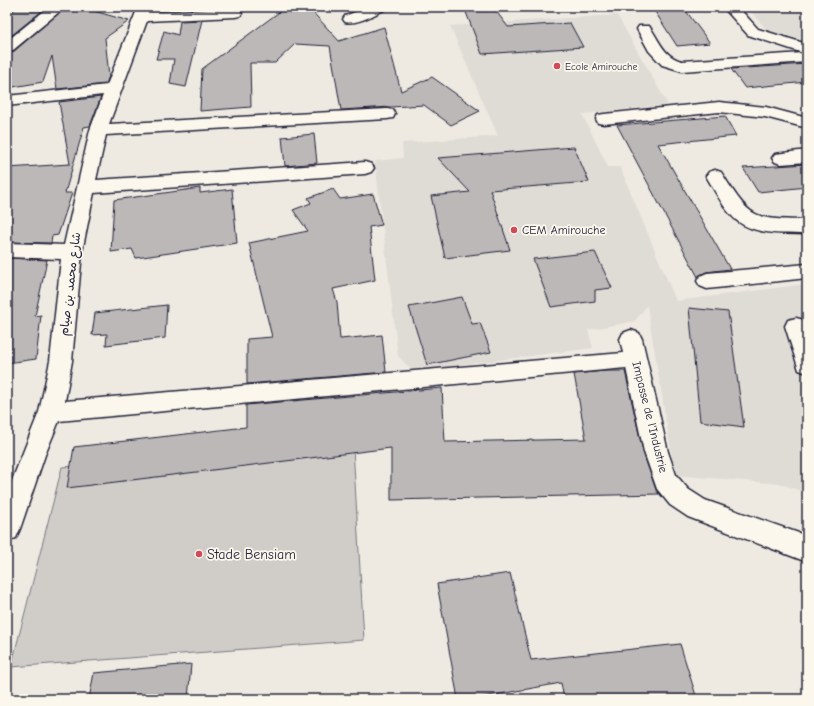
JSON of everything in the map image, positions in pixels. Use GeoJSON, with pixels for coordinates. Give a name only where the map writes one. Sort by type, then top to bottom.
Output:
{"type":"FeatureCollection","features":[{"type":"Feature","properties":{"kind":"street"},"geometry":{"type":"LineString","coordinates":[[7,48],[58,7]]}},
{"type":"Feature","properties":{"kind":"street"},"geometry":{"type":"LineString","coordinates":[[350,19],[379,7]]}},
{"type":"Feature","properties":{"kind":"street"},"geometry":{"type":"LineString","coordinates":[[730,7],[753,32],[807,49]]}},
{"type":"Feature","properties":{"kind":"street","name":"شارع محمد بن صيام"},"geometry":{"type":"LineString","coordinates":[[7,529],[33,455],[51,412],[61,361],[72,252],[98,130],[143,12],[235,13]]}},
{"type":"Feature","properties":{"kind":"street"},"geometry":{"type":"LineString","coordinates":[[644,29],[657,51],[667,62],[682,66],[807,57]]}},
{"type":"Feature","properties":{"kind":"street"},"geometry":{"type":"LineString","coordinates":[[7,101],[114,89]]}},
{"type":"Feature","properties":{"kind":"street"},"geometry":{"type":"LineString","coordinates":[[604,119],[719,107],[766,112],[807,123]]}},
{"type":"Feature","properties":{"kind":"street"},"geometry":{"type":"LineString","coordinates":[[98,130],[387,114]]}},
{"type":"Feature","properties":{"kind":"street"},"geometry":{"type":"LineString","coordinates":[[781,158],[807,156]]}},
{"type":"Feature","properties":{"kind":"street"},"geometry":{"type":"LineString","coordinates":[[86,187],[365,168]]}},
{"type":"Feature","properties":{"kind":"street"},"geometry":{"type":"LineString","coordinates":[[715,176],[740,214],[753,222],[769,226],[807,227]]}},
{"type":"Feature","properties":{"kind":"street"},"geometry":{"type":"LineString","coordinates":[[7,250],[72,252]]}},
{"type":"Feature","properties":{"kind":"street"},"geometry":{"type":"LineString","coordinates":[[707,281],[807,271]]}},
{"type":"Feature","properties":{"kind":"street"},"geometry":{"type":"LineString","coordinates":[[796,326],[807,364]]}},
{"type":"Feature","properties":{"kind":"street","name":"Impasse de l'Industrie"},"geometry":{"type":"LineString","coordinates":[[630,339],[656,452],[666,481],[679,497],[697,509],[807,549]]}},
{"type":"Feature","properties":{"kind":"street"},"geometry":{"type":"LineString","coordinates":[[51,412],[621,361]]}},
{"type":"Feature","properties":{"kind":"shaded area"},"geometry":{"type":"Polygon","coordinates":[[[747,7],[807,7],[807,41],[767,30],[747,7]]]}},
{"type":"Feature","properties":{"kind":"shaded area"},"geometry":{"type":"Polygon","coordinates":[[[617,15],[668,105],[582,114],[608,167],[620,167],[676,301],[807,284],[807,493],[781,484],[675,475],[647,305],[635,321],[588,330],[593,348],[413,371],[398,356],[375,161],[403,158],[402,143],[498,136],[450,26],[617,15]]]}},
{"type":"Feature","properties":{"kind":"shaded area","name":"Stade Bensiam"},"geometry":{"type":"Polygon","coordinates":[[[353,447],[364,640],[11,667],[62,467],[353,447]]]}},
{"type":"Feature","properties":{"kind":"building"},"geometry":{"type":"Polygon","coordinates":[[[18,7],[47,7],[7,39],[7,15],[18,7]]]}},
{"type":"Feature","properties":{"kind":"building"},"geometry":{"type":"Polygon","coordinates":[[[66,7],[80,7],[129,21],[105,38],[109,76],[106,84],[57,89],[52,56],[43,82],[7,88],[7,54],[13,52],[66,7]]]}},
{"type":"Feature","properties":{"kind":"building"},"geometry":{"type":"Polygon","coordinates":[[[286,7],[308,7],[339,41],[384,27],[401,91],[432,77],[480,111],[451,125],[424,105],[341,110],[330,46],[295,44],[275,63],[250,63],[251,107],[200,111],[202,69],[286,7]]]}},
{"type":"Feature","properties":{"kind":"building"},"geometry":{"type":"Polygon","coordinates":[[[464,7],[493,7],[508,27],[570,23],[583,47],[482,54],[464,7]]]}},
{"type":"Feature","properties":{"kind":"building"},"geometry":{"type":"Polygon","coordinates":[[[652,7],[683,7],[710,43],[677,46],[652,7]]]}},
{"type":"Feature","properties":{"kind":"building"},"geometry":{"type":"Polygon","coordinates":[[[202,20],[186,87],[170,84],[174,59],[156,59],[164,31],[178,35],[180,21],[202,20]]]}},
{"type":"Feature","properties":{"kind":"building"},"geometry":{"type":"Polygon","coordinates":[[[807,64],[807,82],[745,88],[731,69],[807,64]]]}},
{"type":"Feature","properties":{"kind":"building"},"geometry":{"type":"Polygon","coordinates":[[[101,97],[90,126],[84,127],[65,193],[72,193],[58,235],[52,236],[51,243],[7,242],[7,168],[70,164],[59,102],[101,97]]]}},
{"type":"Feature","properties":{"kind":"building"},"geometry":{"type":"Polygon","coordinates":[[[725,116],[736,136],[658,144],[730,269],[706,272],[698,277],[617,125],[725,116]]]}},
{"type":"Feature","properties":{"kind":"building"},"geometry":{"type":"Polygon","coordinates":[[[314,134],[317,163],[285,166],[282,137],[314,134]]]}},
{"type":"Feature","properties":{"kind":"building"},"geometry":{"type":"Polygon","coordinates":[[[574,147],[589,182],[490,190],[510,250],[445,258],[431,196],[470,192],[438,158],[574,147]]]}},
{"type":"Feature","properties":{"kind":"building"},"geometry":{"type":"Polygon","coordinates":[[[807,164],[807,187],[758,192],[743,168],[807,164]]]}},
{"type":"Feature","properties":{"kind":"building"},"geometry":{"type":"Polygon","coordinates":[[[200,188],[200,193],[232,189],[237,243],[136,258],[132,249],[111,252],[114,200],[200,188]]]}},
{"type":"Feature","properties":{"kind":"building"},"geometry":{"type":"Polygon","coordinates":[[[333,189],[340,199],[373,194],[382,225],[369,227],[375,280],[333,289],[337,302],[340,339],[382,335],[386,372],[247,384],[247,339],[272,337],[249,243],[308,231],[293,210],[311,203],[308,198],[333,189]]]}},
{"type":"Feature","properties":{"kind":"building"},"geometry":{"type":"Polygon","coordinates":[[[595,252],[612,288],[595,290],[595,301],[551,307],[533,259],[595,252]]]}},
{"type":"Feature","properties":{"kind":"building"},"geometry":{"type":"Polygon","coordinates":[[[7,258],[47,260],[35,316],[41,315],[36,359],[7,363],[7,258]]]}},
{"type":"Feature","properties":{"kind":"building"},"geometry":{"type":"Polygon","coordinates":[[[462,297],[472,324],[480,323],[491,352],[427,365],[409,307],[462,297]]]}},
{"type":"Feature","properties":{"kind":"building"},"geometry":{"type":"Polygon","coordinates":[[[167,305],[165,338],[106,345],[107,334],[92,335],[95,313],[167,305]]]}},
{"type":"Feature","properties":{"kind":"building"},"geometry":{"type":"Polygon","coordinates":[[[689,308],[728,312],[744,427],[700,421],[689,308]]]}},
{"type":"Feature","properties":{"kind":"building"},"geometry":{"type":"Polygon","coordinates":[[[625,371],[643,452],[656,490],[659,494],[391,500],[391,448],[67,488],[74,447],[246,427],[246,405],[442,388],[445,442],[586,439],[574,374],[625,371]]]}},
{"type":"Feature","properties":{"kind":"building"},"geometry":{"type":"Polygon","coordinates":[[[510,573],[531,660],[680,644],[697,699],[564,699],[561,683],[472,699],[458,699],[437,584],[510,573]]]}},
{"type":"Feature","properties":{"kind":"building"},"geometry":{"type":"Polygon","coordinates":[[[191,664],[188,699],[89,699],[94,673],[191,664]]]}},
{"type":"Feature","properties":{"kind":"place","name":"Ecole Amirouche"},"geometry":{"type":"Point","coordinates":[557,66]}},
{"type":"Feature","properties":{"kind":"place","name":"CEM Amirouche"},"geometry":{"type":"Point","coordinates":[514,230]}},
{"type":"Feature","properties":{"kind":"place","name":"Stade Bensiam"},"geometry":{"type":"Point","coordinates":[199,554]}}]}
